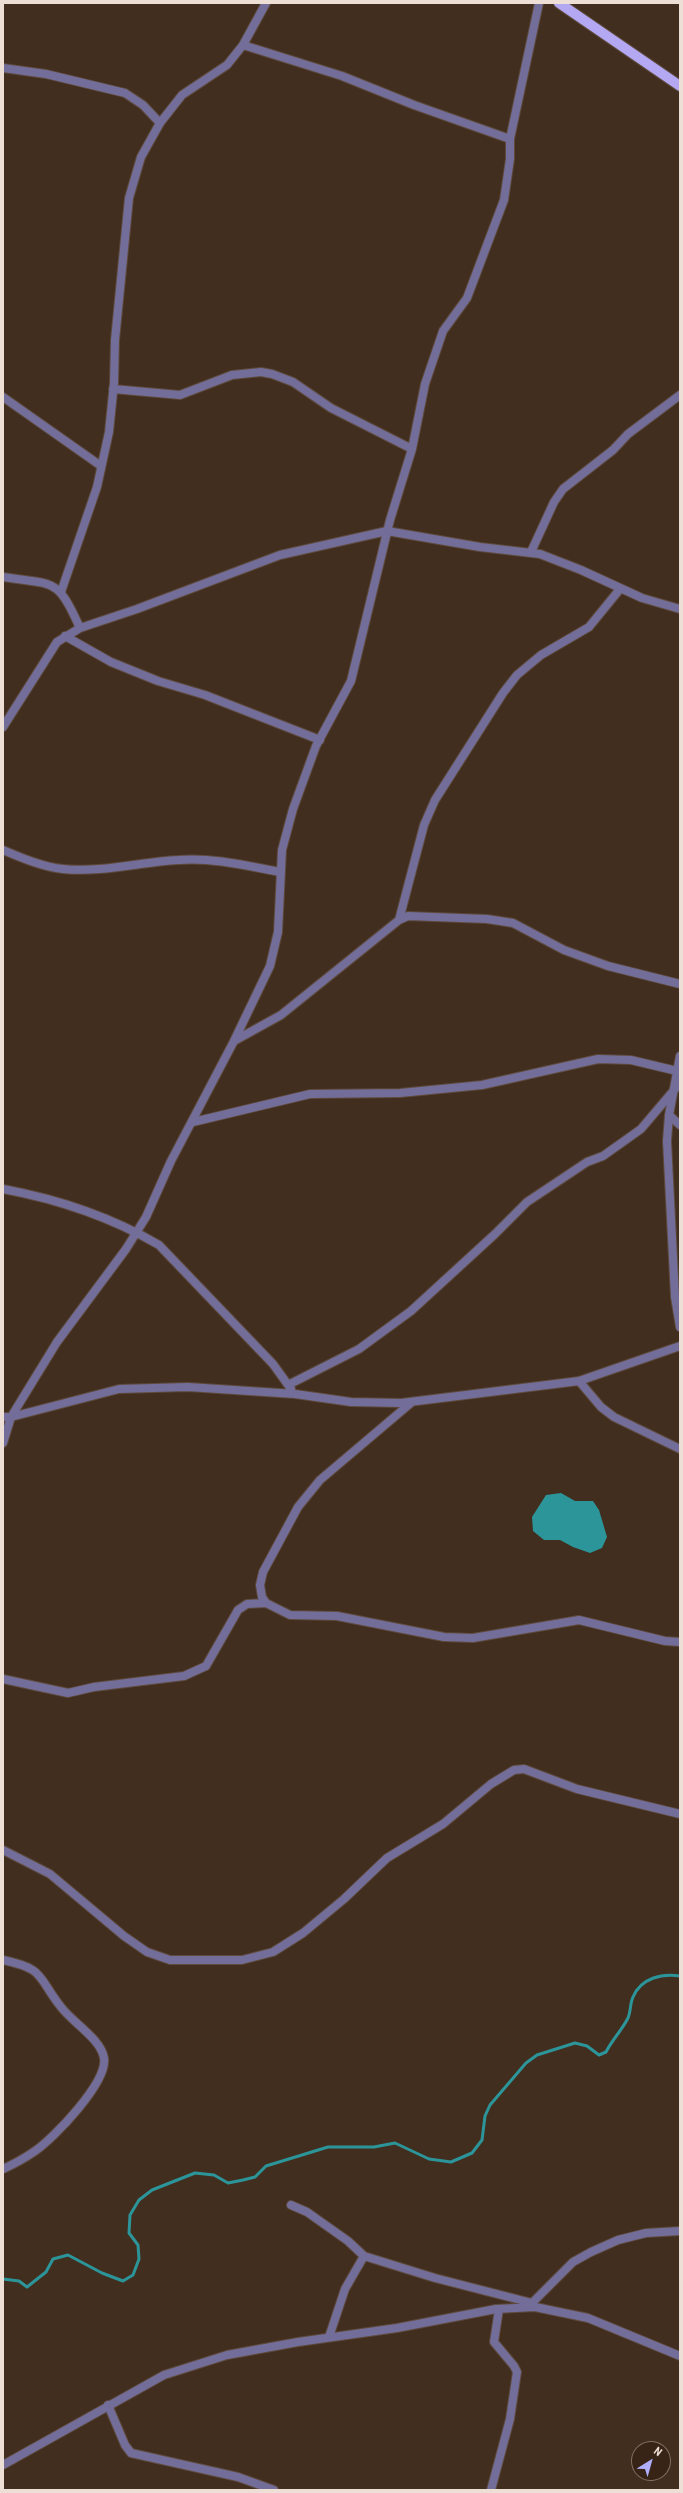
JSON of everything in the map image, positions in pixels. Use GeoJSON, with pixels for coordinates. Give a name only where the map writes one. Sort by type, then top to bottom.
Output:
{"type":"FeatureCollection","features":[{"type":"Feature","properties":{"kind":"main road"},"geometry":{"type":"LineString","coordinates":[[559,3],[680,86]]}},
{"type":"Feature","properties":{"kind":"street"},"geometry":{"type":"LineString","coordinates":[[61,592],[96,487],[109,432],[115,340],[129,198],[141,158],[160,123],[188,89],[226,65],[243,45],[266,3]]}},
{"type":"Feature","properties":{"kind":"street"},"geometry":{"type":"LineString","coordinates":[[3,1443],[7,1417],[57,1342],[137,1232],[171,1161],[193,1122],[234,1041],[270,966],[278,932],[282,850],[293,809],[320,740],[351,681],[387,531],[412,449],[425,384],[443,331],[467,298],[504,200],[510,159],[510,139],[539,3]]}},
{"type":"Feature","properties":{"kind":"street"},"geometry":{"type":"LineString","coordinates":[[243,45],[342,76],[414,105],[510,139]]}},
{"type":"Feature","properties":{"kind":"street"},"geometry":{"type":"LineString","coordinates":[[3,68],[46,74],[125,93],[143,105],[160,123]]}},
{"type":"Feature","properties":{"kind":"street"},"geometry":{"type":"LineString","coordinates":[[113,389],[180,395],[232,375],[261,372],[272,374],[293,382],[331,408],[412,449]]}},
{"type":"Feature","properties":{"kind":"street"},"geometry":{"type":"LineString","coordinates":[[531,552],[554,502],[563,489],[613,450],[628,434],[680,395]]}},
{"type":"Feature","properties":{"kind":"street"},"geometry":{"type":"LineString","coordinates":[[3,397],[101,466]]}},
{"type":"Feature","properties":{"kind":"street"},"geometry":{"type":"LineString","coordinates":[[3,727],[49,653],[65,636],[80,628],[137,609],[280,555],[387,531],[480,547],[531,552],[581,570],[620,589],[680,609]]}},
{"type":"Feature","properties":{"kind":"street"},"geometry":{"type":"LineString","coordinates":[[3,577],[44,582],[61,592],[80,628]]}},
{"type":"Feature","properties":{"kind":"street"},"geometry":{"type":"LineString","coordinates":[[398,920],[424,825],[435,800],[503,693],[517,675],[541,655],[589,627],[620,589]]}},
{"type":"Feature","properties":{"kind":"street"},"geometry":{"type":"LineString","coordinates":[[65,636],[124,667],[158,681],[205,694],[320,740]]}},
{"type":"Feature","properties":{"kind":"street"},"geometry":{"type":"LineString","coordinates":[[3,850],[29,861],[63,869],[144,865],[179,860],[235,864],[280,872]]}},
{"type":"Feature","properties":{"kind":"street"},"geometry":{"type":"LineString","coordinates":[[234,1041],[281,1015],[398,920],[408,916],[434,916],[513,923],[564,950],[608,966],[680,984]]}},
{"type":"Feature","properties":{"kind":"street"},"geometry":{"type":"LineString","coordinates":[[680,1056],[669,1116],[667,1141],[680,1327]]}},
{"type":"Feature","properties":{"kind":"street"},"geometry":{"type":"LineString","coordinates":[[193,1122],[310,1094],[400,1093],[482,1085],[598,1059],[631,1060],[677,1070]]}},
{"type":"Feature","properties":{"kind":"street"},"geometry":{"type":"LineString","coordinates":[[288,1385],[359,1349],[410,1311],[495,1234],[527,1202],[587,1162],[603,1156],[642,1129],[673,1090],[680,1084]]}},
{"type":"Feature","properties":{"kind":"street"},"geometry":{"type":"LineString","coordinates":[[669,1116],[680,1125]]}},
{"type":"Feature","properties":{"kind":"street"},"geometry":{"type":"LineString","coordinates":[[3,1189],[49,1199],[137,1232],[160,1244],[272,1364],[295,1394]]}},
{"type":"Feature","properties":{"kind":"street"},"geometry":{"type":"LineString","coordinates":[[7,1417],[119,1389],[188,1387],[295,1394],[351,1402],[412,1402],[579,1381],[680,1346]]}},
{"type":"Feature","properties":{"kind":"street"},"geometry":{"type":"LineString","coordinates":[[579,1381],[601,1407],[614,1417],[680,1449]]}},
{"type":"Feature","properties":{"kind":"street"},"geometry":{"type":"LineString","coordinates":[[266,1603],[262,1597],[260,1585],[263,1572],[298,1507],[320,1480],[412,1402]]}},
{"type":"Feature","properties":{"kind":"street"},"geometry":{"type":"LineString","coordinates":[[3,1679],[68,1693],[94,1687],[184,1676],[206,1666],[238,1610],[247,1604],[266,1603],[290,1615],[337,1616],[444,1637],[473,1638],[579,1620],[665,1641],[680,1642]]}},
{"type":"Feature","properties":{"kind":"street"},"geometry":{"type":"LineString","coordinates":[[3,1850],[50,1874],[124,1936],[147,1952],[170,1960],[234,1960],[273,1952],[303,1933],[344,1899],[386,1858],[443,1824],[491,1784],[514,1770],[524,1769],[577,1789],[680,1814]]}},
{"type":"Feature","properties":{"kind":"street"},"geometry":{"type":"LineString","coordinates":[[3,1960],[31,1968],[41,1974],[61,2008],[99,2046],[104,2058],[102,2070],[82,2105],[36,2150],[3,2169]]}},
{"type":"Feature","properties":{"kind":"street"},"geometry":{"type":"LineString","coordinates":[[291,2205],[307,2212],[364,2256],[530,2305],[588,2318],[680,2356]]}},
{"type":"Feature","properties":{"kind":"street"},"geometry":{"type":"LineString","coordinates":[[3,2465],[164,2375],[227,2355],[530,2305],[573,2262],[591,2252],[618,2240],[646,2233],[680,2232]]}},
{"type":"Feature","properties":{"kind":"street"},"geometry":{"type":"LineString","coordinates":[[329,2337],[345,2289],[364,2256]]}},
{"type":"Feature","properties":{"kind":"street"},"geometry":{"type":"LineString","coordinates":[[491,2490],[510,2419],[517,2372],[514,2366],[494,2342],[499,2309]]}},
{"type":"Feature","properties":{"kind":"street"},"geometry":{"type":"LineString","coordinates":[[108,2405],[125,2445],[131,2453],[238,2477],[274,2490]]}},
{"type":"Feature","properties":{"kind":"water"},"geometry":{"type":"Polygon","coordinates":[[[561,1493],[575,1501],[593,1501],[599,1510],[607,1537],[602,1548],[590,1553],[573,1547],[560,1540],[544,1540],[533,1531],[532,1517],[546,1495],[561,1493]]]}},
{"type":"Feature","properties":{"kind":"waterway"},"geometry":{"type":"LineString","coordinates":[[3,2279],[19,2281],[27,2287],[46,2272],[53,2259],[68,2255],[102,2273],[123,2281],[133,2275],[139,2259],[138,2245],[129,2233],[130,2215],[139,2200],[152,2190],[195,2173],[214,2175],[228,2183],[255,2177],[266,2166],[328,2147],[374,2147],[395,2143],[429,2159],[451,2162],[472,2153],[482,2140],[485,2116],[490,2105],[526,2063],[537,2055],[575,2043],[587,2046],[599,2055],[606,2052],[628,2018],[632,1999],[641,1985],[659,1976],[680,1976]]}}]}
